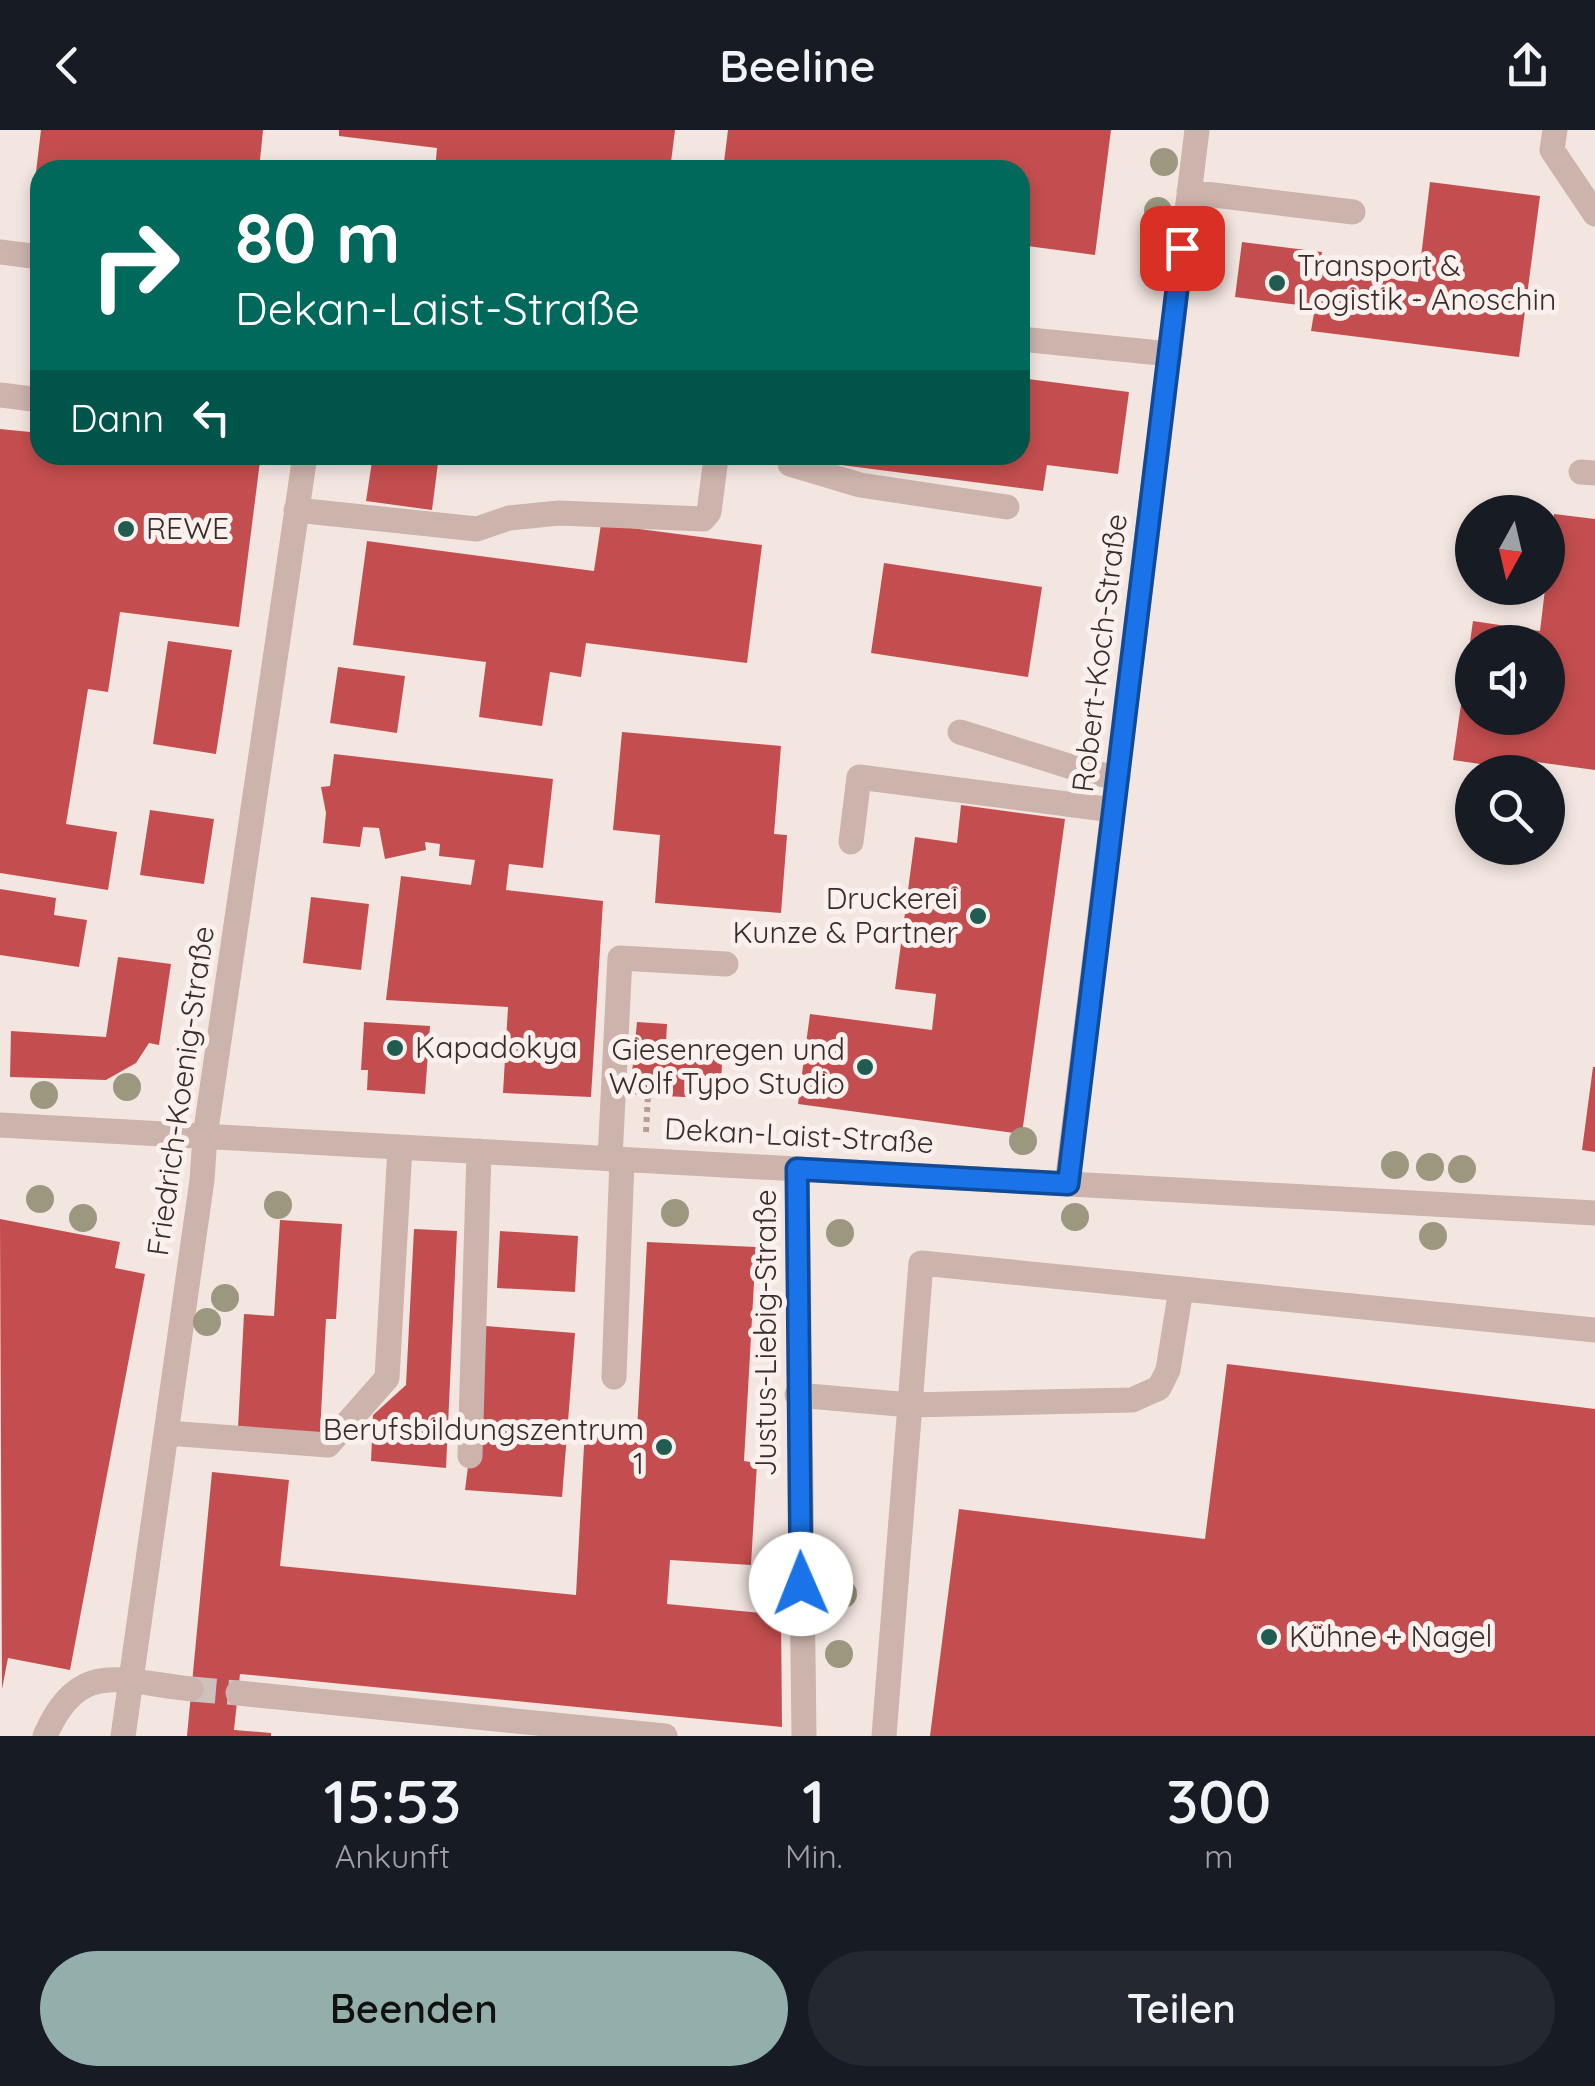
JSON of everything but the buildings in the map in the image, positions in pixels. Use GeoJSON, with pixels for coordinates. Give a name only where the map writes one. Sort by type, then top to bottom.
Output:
{"type":"FeatureCollection","features":[{"type":"Feature","properties":{"kind":"street","name":"Robert-Koch-Straße"},"geometry":{"type":"LineString","coordinates":[[1068,1184],[1197,130]]}},
{"type":"Feature","properties":{"kind":"street"},"geometry":{"type":"LineString","coordinates":[[1554,130],[1552,150],[1595,214]]}},
{"type":"Feature","properties":{"kind":"street"},"geometry":{"type":"LineString","coordinates":[[1189,192],[1353,212]]}},
{"type":"Feature","properties":{"kind":"street"},"geometry":{"type":"LineString","coordinates":[[0,252],[30,256]]}},
{"type":"Feature","properties":{"kind":"street"},"geometry":{"type":"LineString","coordinates":[[1030,340],[1170,354]]}},
{"type":"Feature","properties":{"kind":"street"},"geometry":{"type":"LineString","coordinates":[[0,395],[30,399]]}},
{"type":"Feature","properties":{"kind":"street","name":"Friedrich-Koenig-Straße"},"geometry":{"type":"LineString","coordinates":[[123,1736],[303,465]]}},
{"type":"Feature","properties":{"kind":"street"},"geometry":{"type":"LineString","coordinates":[[296,510],[477,529],[509,518],[559,512],[703,520],[709,512],[715,465]]}},
{"type":"Feature","properties":{"kind":"street"},"geometry":{"type":"LineString","coordinates":[[793,465],[860,485],[1007,507]]}},
{"type":"Feature","properties":{"kind":"street"},"geometry":{"type":"LineString","coordinates":[[960,732],[1091,773],[1118,776]]}},
{"type":"Feature","properties":{"kind":"street"},"geometry":{"type":"LineString","coordinates":[[851,842],[859,777],[1113,810]]}},
{"type":"Feature","properties":{"kind":"street"},"geometry":{"type":"LineString","coordinates":[[614,1377],[620,958],[726,964]]}},
{"type":"Feature","properties":{"kind":"street","name":"Dekan-Laist-Straße"},"geometry":{"type":"LineString","coordinates":[[0,1125],[1595,1213]]}},
{"type":"Feature","properties":{"kind":"street"},"geometry":{"type":"LineString","coordinates":[[167,1433],[328,1445],[387,1378],[400,1147]]}},
{"type":"Feature","properties":{"kind":"street"},"geometry":{"type":"LineString","coordinates":[[470,1456],[479,1151]]}},
{"type":"Feature","properties":{"kind":"street","name":"Justus-Liebig-Straße"},"geometry":{"type":"LineString","coordinates":[[797,1169],[804,1736]]}},
{"type":"Feature","properties":{"kind":"street"},"geometry":{"type":"LineString","coordinates":[[884,1736],[920,1263],[1595,1330]]}},
{"type":"Feature","properties":{"kind":"street"},"geometry":{"type":"LineString","coordinates":[[797,1395],[910,1405],[1132,1400],[1159,1388],[1168,1370],[1182,1289]]}},
{"type":"Feature","properties":{"kind":"street"},"geometry":{"type":"LineString","coordinates":[[45,1736],[53,1716],[72,1693],[88,1682],[104,1679],[192,1688]]}},
{"type":"Feature","properties":{"kind":"street"},"geometry":{"type":"LineString","coordinates":[[238,1692],[665,1736]]}},
{"type":"Feature","properties":{"kind":"path"},"geometry":{"type":"LineString","coordinates":[[646,1138],[648,1095]]}},
{"type":"Feature","properties":{"kind":"tunnel"},"geometry":{"type":"LineString","coordinates":[[191,1689],[238,1693]]}},
{"type":"Feature","properties":{"kind":"place","name":"Transport & Logistik - Anoschin"},"geometry":{"type":"Point","coordinates":[1277,283]}},
{"type":"Feature","properties":{"kind":"place","name":"REWE"},"geometry":{"type":"Point","coordinates":[126,529]}},
{"type":"Feature","properties":{"kind":"place","name":"Druckerei Kunze & Partner"},"geometry":{"type":"Point","coordinates":[978,916]}},
{"type":"Feature","properties":{"kind":"place","name":"Kapadokya"},"geometry":{"type":"Point","coordinates":[395,1048]}},
{"type":"Feature","properties":{"kind":"place","name":"Giesenregen und Wolf Typo Studio"},"geometry":{"type":"Point","coordinates":[865,1067]}},
{"type":"Feature","properties":{"kind":"place","name":"Berufsbildungszentrum 1"},"geometry":{"type":"Point","coordinates":[664,1447]}},
{"type":"Feature","properties":{"kind":"place","name":"Kühne + Nagel"},"geometry":{"type":"Point","coordinates":[1269,1637]}},
{"type":"Feature","properties":{"kind":"route"},"geometry":{"type":"LineString","coordinates":[[801,1584],[797,1169],[1068,1184],[1182,248]]}}]}
